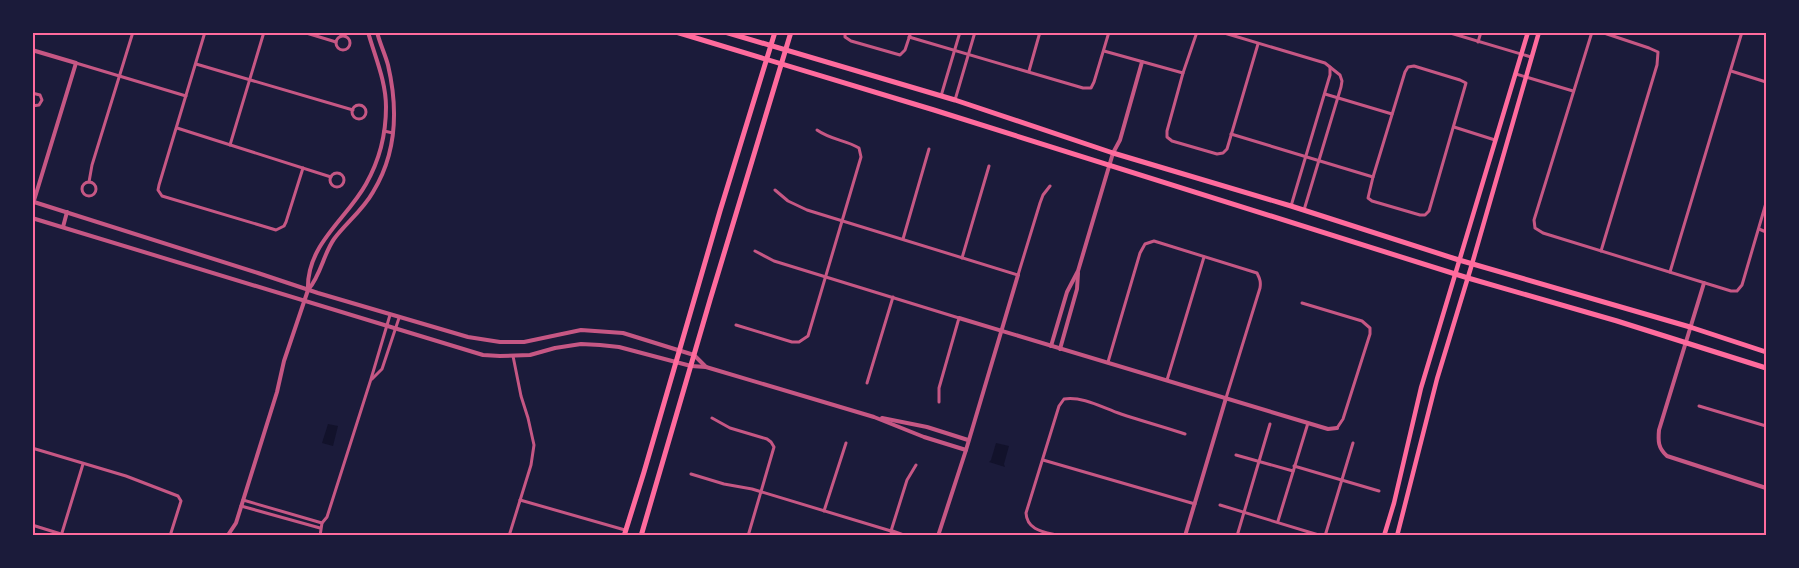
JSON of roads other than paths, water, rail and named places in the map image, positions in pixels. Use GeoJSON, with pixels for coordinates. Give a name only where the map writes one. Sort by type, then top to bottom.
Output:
{"type":"FeatureCollection","features":[{"type":"Feature","properties":{"kind":"main road"},"geometry":{"type":"LineString","coordinates":[[676,32],[1110,164],[1455,274],[1617,321],[1766,368]]}},
{"type":"Feature","properties":{"kind":"main road"},"geometry":{"type":"LineString","coordinates":[[725,32],[955,100],[1114,153],[1304,210],[1472,264],[1766,352]]}},
{"type":"Feature","properties":{"kind":"main road"},"geometry":{"type":"LineString","coordinates":[[630,536],[625,533],[775,32]]}},
{"type":"Feature","properties":{"kind":"main road"},"geometry":{"type":"LineString","coordinates":[[641,536],[791,32]]}},
{"type":"Feature","properties":{"kind":"main road"},"geometry":{"type":"LineString","coordinates":[[1384,536],[1394,503],[1421,388],[1528,32]]}},
{"type":"Feature","properties":{"kind":"main road"},"geometry":{"type":"LineString","coordinates":[[1397,536],[1437,379],[1539,32]]}},
{"type":"Feature","properties":{"kind":"street"},"geometry":{"type":"LineString","coordinates":[[89,182],[92,165],[132,32]]}},
{"type":"Feature","properties":{"kind":"street"},"geometry":{"type":"LineString","coordinates":[[205,32],[159,185],[162,196],[276,230],[284,226],[286,222],[303,168]]}},
{"type":"Feature","properties":{"kind":"street"},"geometry":{"type":"LineString","coordinates":[[230,145],[264,32]]}},
{"type":"Feature","properties":{"kind":"street"},"geometry":{"type":"LineString","coordinates":[[303,32],[336,42],[339,48],[343,49],[349,46],[350,42],[348,38],[342,36],[336,42]]}},
{"type":"Feature","properties":{"kind":"street"},"geometry":{"type":"LineString","coordinates":[[308,290],[307,278],[316,254],[324,239],[366,184],[378,156],[384,131],[386,93],[368,32]]}},
{"type":"Feature","properties":{"kind":"street"},"geometry":{"type":"LineString","coordinates":[[228,535],[236,523],[277,392],[284,361],[308,290],[315,282],[334,240],[374,192],[387,164],[393,133],[394,101],[392,86],[377,32]]}},
{"type":"Feature","properties":{"kind":"street"},"geometry":{"type":"LineString","coordinates":[[941,96],[960,32]]}},
{"type":"Feature","properties":{"kind":"street"},"geometry":{"type":"LineString","coordinates":[[955,100],[975,32]]}},
{"type":"Feature","properties":{"kind":"street"},"geometry":{"type":"LineString","coordinates":[[1029,71],[1040,32]]}},
{"type":"Feature","properties":{"kind":"street"},"geometry":{"type":"LineString","coordinates":[[845,34],[851,41],[900,55],[905,50],[910,35],[1083,88],[1091,88],[1109,32]]}},
{"type":"Feature","properties":{"kind":"street"},"geometry":{"type":"LineString","coordinates":[[1197,32],[1166,131],[1167,137],[1218,154],[1223,153],[1227,149],[1258,44]]}},
{"type":"Feature","properties":{"kind":"street"},"geometry":{"type":"LineString","coordinates":[[1221,32],[1325,63],[1336,70],[1342,81],[1304,210]]}},
{"type":"Feature","properties":{"kind":"street"},"geometry":{"type":"LineString","coordinates":[[1447,32],[1531,57]]}},
{"type":"Feature","properties":{"kind":"street"},"geometry":{"type":"LineString","coordinates":[[1478,42],[1481,32]]}},
{"type":"Feature","properties":{"kind":"street"},"geometry":{"type":"LineString","coordinates":[[1592,32],[1534,220],[1535,228],[1543,233],[1704,283],[1731,291],[1738,291],[1742,285],[1766,203]]}},
{"type":"Feature","properties":{"kind":"street"},"geometry":{"type":"LineString","coordinates":[[1601,32],[1658,52],[1657,65],[1601,251]]}},
{"type":"Feature","properties":{"kind":"street"},"geometry":{"type":"LineString","coordinates":[[1670,272],[1742,32]]}},
{"type":"Feature","properties":{"kind":"street"},"geometry":{"type":"LineString","coordinates":[[32,50],[186,96]]}},
{"type":"Feature","properties":{"kind":"street"},"geometry":{"type":"LineString","coordinates":[[1104,51],[1183,73]]}},
{"type":"Feature","properties":{"kind":"street"},"geometry":{"type":"LineString","coordinates":[[76,62],[33,205],[67,212],[308,290],[468,337],[500,342],[524,342],[557,334],[589,330],[624,333],[694,355],[706,367]]}},
{"type":"Feature","properties":{"kind":"street"},"geometry":{"type":"LineString","coordinates":[[1051,346],[1067,292],[1078,270],[1110,164],[1120,140],[1142,62]]}},
{"type":"Feature","properties":{"kind":"street"},"geometry":{"type":"LineString","coordinates":[[196,64],[353,110]]}},
{"type":"Feature","properties":{"kind":"street"},"geometry":{"type":"LineString","coordinates":[[1291,206],[1325,94],[1330,75],[1330,66]]}},
{"type":"Feature","properties":{"kind":"street"},"geometry":{"type":"LineString","coordinates":[[1414,66],[1460,80],[1466,84],[1429,211],[1425,215],[1405,211],[1372,201],[1368,198],[1392,114],[1408,67],[1414,66]]}},
{"type":"Feature","properties":{"kind":"street"},"geometry":{"type":"LineString","coordinates":[[1731,71],[1766,82]]}},
{"type":"Feature","properties":{"kind":"street"},"geometry":{"type":"LineString","coordinates":[[1516,74],[1573,91]]}},
{"type":"Feature","properties":{"kind":"street"},"geometry":{"type":"LineString","coordinates":[[32,94],[40,95],[42,100],[39,105],[32,106]]}},
{"type":"Feature","properties":{"kind":"street"},"geometry":{"type":"LineString","coordinates":[[1325,94],[1392,114]]}},
{"type":"Feature","properties":{"kind":"street"},"geometry":{"type":"LineString","coordinates":[[362,106],[366,113],[364,117],[358,119],[353,115],[353,110],[356,107],[362,106]]}},
{"type":"Feature","properties":{"kind":"street"},"geometry":{"type":"LineString","coordinates":[[1454,127],[1496,140]]}},
{"type":"Feature","properties":{"kind":"street"},"geometry":{"type":"LineString","coordinates":[[176,128],[331,177]]}},
{"type":"Feature","properties":{"kind":"street"},"geometry":{"type":"LineString","coordinates":[[736,325],[792,342],[799,342],[808,336],[861,163],[859,148],[836,140],[817,130]]}},
{"type":"Feature","properties":{"kind":"street"},"geometry":{"type":"LineString","coordinates":[[384,131],[393,133]]}},
{"type":"Feature","properties":{"kind":"street"},"geometry":{"type":"LineString","coordinates":[[1231,134],[1373,177]]}},
{"type":"Feature","properties":{"kind":"street"},"geometry":{"type":"LineString","coordinates":[[903,239],[929,149]]}},
{"type":"Feature","properties":{"kind":"street"},"geometry":{"type":"LineString","coordinates":[[962,258],[989,166]]}},
{"type":"Feature","properties":{"kind":"street"},"geometry":{"type":"LineString","coordinates":[[336,173],[340,174],[344,179],[343,184],[335,186],[331,183],[331,177],[336,173]]}},
{"type":"Feature","properties":{"kind":"street"},"geometry":{"type":"LineString","coordinates":[[89,182],[94,185],[95,190],[89,196],[84,194],[82,189],[84,184],[89,182]]}},
{"type":"Feature","properties":{"kind":"street"},"geometry":{"type":"LineString","coordinates":[[938,536],[966,450],[1040,203],[1050,186]]}},
{"type":"Feature","properties":{"kind":"street"},"geometry":{"type":"LineString","coordinates":[[775,190],[795,205],[1018,275]]}},
{"type":"Feature","properties":{"kind":"street"},"geometry":{"type":"LineString","coordinates":[[63,227],[67,212]]}},
{"type":"Feature","properties":{"kind":"street"},"geometry":{"type":"LineString","coordinates":[[32,218],[252,283],[304,301],[483,355],[530,355],[555,348],[581,344],[619,347],[691,366],[706,367],[874,417],[966,450]]}},
{"type":"Feature","properties":{"kind":"street"},"geometry":{"type":"LineString","coordinates":[[1759,229],[1766,232]]}},
{"type":"Feature","properties":{"kind":"street"},"geometry":{"type":"LineString","coordinates":[[1108,362],[1140,253],[1145,244],[1154,241],[1257,273],[1261,281],[1260,288],[1185,536]]}},
{"type":"Feature","properties":{"kind":"street"},"geometry":{"type":"LineString","coordinates":[[755,251],[774,261],[1060,349],[1328,429],[1337,428],[1341,425],[1348,406],[1370,334],[1369,326],[1362,321],[1302,303]]}},
{"type":"Feature","properties":{"kind":"street"},"geometry":{"type":"LineString","coordinates":[[1167,380],[1204,257]]}},
{"type":"Feature","properties":{"kind":"street"},"geometry":{"type":"LineString","coordinates":[[1060,349],[1077,289],[1078,270]]}},
{"type":"Feature","properties":{"kind":"street"},"geometry":{"type":"LineString","coordinates":[[1704,283],[1658,430],[1658,442],[1662,451],[1667,456],[1766,488]]}},
{"type":"Feature","properties":{"kind":"street"},"geometry":{"type":"LineString","coordinates":[[867,383],[892,297]]}},
{"type":"Feature","properties":{"kind":"street"},"geometry":{"type":"LineString","coordinates":[[320,536],[320,528],[327,517],[390,315]]}},
{"type":"Feature","properties":{"kind":"street"},"geometry":{"type":"LineString","coordinates":[[371,379],[382,369],[399,318]]}},
{"type":"Feature","properties":{"kind":"street"},"geometry":{"type":"LineString","coordinates":[[939,402],[939,388],[960,318]]}},
{"type":"Feature","properties":{"kind":"street"},"geometry":{"type":"LineString","coordinates":[[509,536],[531,465],[534,445],[513,356]]}},
{"type":"Feature","properties":{"kind":"street"},"geometry":{"type":"LineString","coordinates":[[1060,536],[1034,529],[1026,520],[1026,512],[1059,406],[1064,399],[1085,401],[1185,434]]}},
{"type":"Feature","properties":{"kind":"street"},"geometry":{"type":"LineString","coordinates":[[1699,406],[1766,426]]}},
{"type":"Feature","properties":{"kind":"street"},"geometry":{"type":"LineString","coordinates":[[874,417],[927,427],[968,440]]}},
{"type":"Feature","properties":{"kind":"street"},"geometry":{"type":"LineString","coordinates":[[712,418],[730,428],[772,442],[774,452],[748,536]]}},
{"type":"Feature","properties":{"kind":"street"},"geometry":{"type":"LineString","coordinates":[[1278,521],[1308,423]]}},
{"type":"Feature","properties":{"kind":"street"},"geometry":{"type":"LineString","coordinates":[[1237,536],[1270,424]]}},
{"type":"Feature","properties":{"kind":"street"},"geometry":{"type":"LineString","coordinates":[[824,511],[846,443]]}},
{"type":"Feature","properties":{"kind":"street"},"geometry":{"type":"LineString","coordinates":[[1220,505],[1321,535],[1342,480],[1353,443]]}},
{"type":"Feature","properties":{"kind":"street"},"geometry":{"type":"LineString","coordinates":[[32,448],[126,476],[175,494],[180,498],[180,501],[170,536]]}},
{"type":"Feature","properties":{"kind":"street"},"geometry":{"type":"LineString","coordinates":[[1236,455],[1293,471]]}},
{"type":"Feature","properties":{"kind":"street"},"geometry":{"type":"LineString","coordinates":[[1043,460],[1195,504]]}},
{"type":"Feature","properties":{"kind":"street"},"geometry":{"type":"LineString","coordinates":[[32,525],[61,535],[84,464]]}},
{"type":"Feature","properties":{"kind":"street"},"geometry":{"type":"LineString","coordinates":[[891,531],[907,480],[916,465]]}},
{"type":"Feature","properties":{"kind":"street"},"geometry":{"type":"LineString","coordinates":[[1294,466],[1379,492]]}},
{"type":"Feature","properties":{"kind":"street"},"geometry":{"type":"LineString","coordinates":[[691,474],[724,484],[742,486],[905,536]]}},
{"type":"Feature","properties":{"kind":"street"},"geometry":{"type":"LineString","coordinates":[[243,500],[322,523]]}},
{"type":"Feature","properties":{"kind":"street"},"geometry":{"type":"LineString","coordinates":[[520,500],[625,533]]}},
{"type":"Feature","properties":{"kind":"street"},"geometry":{"type":"LineString","coordinates":[[241,506],[320,528]]}}]}
